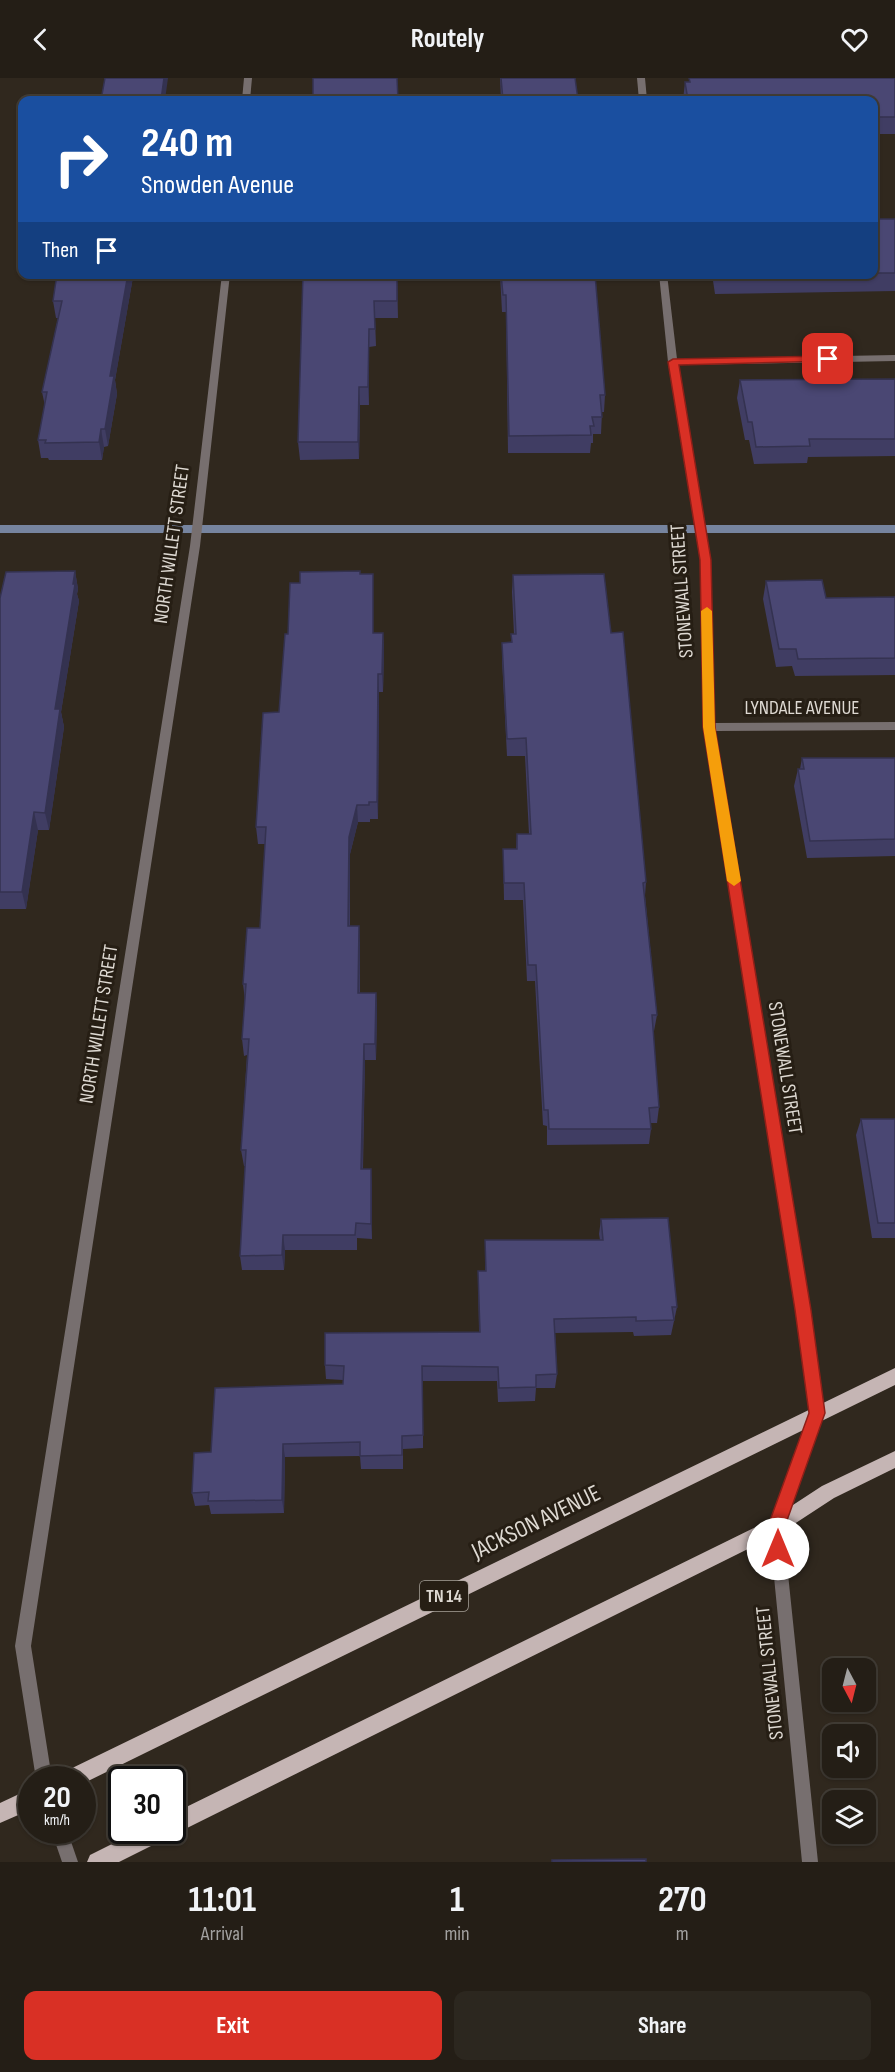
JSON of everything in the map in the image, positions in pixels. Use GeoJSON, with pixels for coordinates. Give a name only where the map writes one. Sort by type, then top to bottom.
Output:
{"type":"FeatureCollection","features":[{"type":"Feature","properties":{"kind":"main road","name":"JACKSON AVENUE"},"geometry":{"type":"LineString","coordinates":[[96,1767],[895,1376]]}},
{"type":"Feature","properties":{"kind":"main road"},"geometry":{"type":"LineString","coordinates":[[186,1818],[776,1526],[828,1492],[895,1459]]}},
{"type":"Feature","properties":{"kind":"main road"},"geometry":{"type":"LineString","coordinates":[[0,1813],[18,1805]]}},
{"type":"Feature","properties":{"kind":"main road"},"geometry":{"type":"LineString","coordinates":[[97,1862],[134,1844]]}},
{"type":"Feature","properties":{"kind":"street"},"geometry":{"type":"LineString","coordinates":[[246,96],[248,78]]}},
{"type":"Feature","properties":{"kind":"street"},"geometry":{"type":"LineString","coordinates":[[641,78],[643,96]]}},
{"type":"Feature","properties":{"kind":"street","name":"NORTH WILLETT STREET"},"geometry":{"type":"LineString","coordinates":[[42,1766],[23,1646],[195,546],[225,279]]}},
{"type":"Feature","properties":{"kind":"street","name":"STONEWALL STREET"},"geometry":{"type":"LineString","coordinates":[[664,279],[673,362],[705,560],[709,727],[801,1298],[817,1413],[776,1526],[810,1862]]}},
{"type":"Feature","properties":{"kind":"street"},"geometry":{"type":"LineString","coordinates":[[673,362],[895,358]]}},
{"type":"Feature","properties":{"kind":"street","name":"LYNDALE AVENUE"},"geometry":{"type":"LineString","coordinates":[[709,727],[895,726]]}},
{"type":"Feature","properties":{"kind":"street"},"geometry":{"type":"LineString","coordinates":[[64,1844],[70,1862]]}},
{"type":"Feature","properties":{"kind":"building"},"geometry":{"type":"Polygon","coordinates":[[[105,78],[164,78],[162,96],[102,96],[105,78]]]}},
{"type":"Feature","properties":{"kind":"building"},"geometry":{"type":"Polygon","coordinates":[[[313,78],[397,78],[398,96],[313,96],[313,78]]]}},
{"type":"Feature","properties":{"kind":"building"},"geometry":{"type":"Polygon","coordinates":[[[501,78],[575,78],[577,96],[503,96],[501,78]]]}},
{"type":"Feature","properties":{"kind":"building"},"geometry":{"type":"Polygon","coordinates":[[[689,78],[895,78],[895,117],[878,117],[878,96],[687,96],[685,82],[690,82],[689,78]]]}},
{"type":"Feature","properties":{"kind":"building"},"geometry":{"type":"Polygon","coordinates":[[[878,219],[895,219],[895,273],[878,273],[878,219]]]}},
{"type":"Feature","properties":{"kind":"building"},"geometry":{"type":"Polygon","coordinates":[[[56,279],[127,279],[110,376],[114,376],[105,429],[101,429],[99,442],[45,443],[46,440],[38,440],[47,392],[42,392],[62,301],[53,301],[56,279]]]}},
{"type":"Feature","properties":{"kind":"building"},"geometry":{"type":"Polygon","coordinates":[[[303,279],[397,279],[397,301],[374,301],[375,329],[369,329],[368,387],[359,387],[358,442],[298,442],[303,279]]]}},
{"type":"Feature","properties":{"kind":"building"},"geometry":{"type":"Polygon","coordinates":[[[501,279],[595,279],[605,395],[600,395],[602,417],[592,417],[594,426],[590,426],[591,435],[509,436],[506,295],[503,295],[501,279]]]}},
{"type":"Feature","properties":{"kind":"building"},"geometry":{"type":"Polygon","coordinates":[[[895,379],[895,439],[809,439],[810,446],[756,447],[752,422],[748,422],[740,380],[895,379]]]}},
{"type":"Feature","properties":{"kind":"building"},"geometry":{"type":"Polygon","coordinates":[[[75,571],[73,584],[75,584],[55,709],[60,709],[45,813],[34,812],[22,892],[0,892],[0,598],[6,572],[75,571]]]}},
{"type":"Feature","properties":{"kind":"building"},"geometry":{"type":"Polygon","coordinates":[[[360,571],[360,574],[373,574],[373,633],[383,633],[382,674],[378,674],[377,802],[357,805],[349,837],[348,926],[359,926],[358,993],[376,993],[375,1044],[364,1044],[361,1169],[371,1169],[371,1224],[356,1223],[355,1235],[283,1235],[282,1255],[240,1256],[246,1150],[241,1150],[249,1039],[242,1039],[246,984],[243,984],[247,928],[260,928],[266,827],[256,827],[263,713],[279,712],[285,634],[288,634],[290,583],[300,583],[300,572],[360,571]]]}},
{"type":"Feature","properties":{"kind":"building"},"geometry":{"type":"Polygon","coordinates":[[[604,574],[611,633],[623,632],[646,882],[643,883],[657,1015],[652,1015],[659,1107],[649,1108],[651,1129],[549,1129],[548,1110],[544,1110],[536,965],[528,965],[524,883],[504,883],[503,849],[517,849],[517,834],[531,834],[526,738],[507,739],[502,643],[512,642],[511,634],[516,634],[513,575],[604,574]]]}},
{"type":"Feature","properties":{"kind":"building"},"geometry":{"type":"Polygon","coordinates":[[[822,580],[826,598],[895,597],[895,658],[798,659],[796,649],[779,649],[766,581],[822,580]]]}},
{"type":"Feature","properties":{"kind":"building"},"geometry":{"type":"Polygon","coordinates":[[[802,758],[895,758],[895,839],[810,841],[798,769],[804,769],[802,758]]]}},
{"type":"Feature","properties":{"kind":"building"},"geometry":{"type":"Polygon","coordinates":[[[861,1119],[895,1119],[895,1223],[878,1223],[861,1119]]]}},
{"type":"Feature","properties":{"kind":"building"},"geometry":{"type":"Polygon","coordinates":[[[668,1218],[677,1307],[672,1307],[674,1320],[636,1321],[636,1317],[554,1319],[557,1374],[536,1375],[536,1387],[499,1388],[498,1367],[422,1366],[423,1435],[402,1436],[402,1455],[360,1456],[360,1442],[283,1444],[282,1500],[208,1501],[209,1492],[192,1493],[194,1453],[211,1452],[215,1388],[343,1384],[344,1366],[325,1365],[325,1333],[480,1332],[478,1271],[486,1271],[485,1240],[603,1240],[601,1219],[668,1218]]]}},
{"type":"Feature","properties":{"kind":"building"},"geometry":{"type":"Polygon","coordinates":[[[646,1859],[646,1862],[552,1862],[552,1860],[646,1859]]]}},
{"type":"Feature","properties":{"kind":"waterway"},"geometry":{"type":"LineString","coordinates":[[0,529],[895,529]]}},
{"type":"Feature","properties":{"kind":"slow traffic"},"geometry":{"type":"LineString","coordinates":[[707,611],[709,727],[734,881]]}},
{"type":"Feature","properties":{"kind":"route"},"geometry":{"type":"LineString","coordinates":[[778,1549],[776,1526],[817,1413],[803,1310],[709,727],[705,560],[673,362],[828,359]]}}]}
